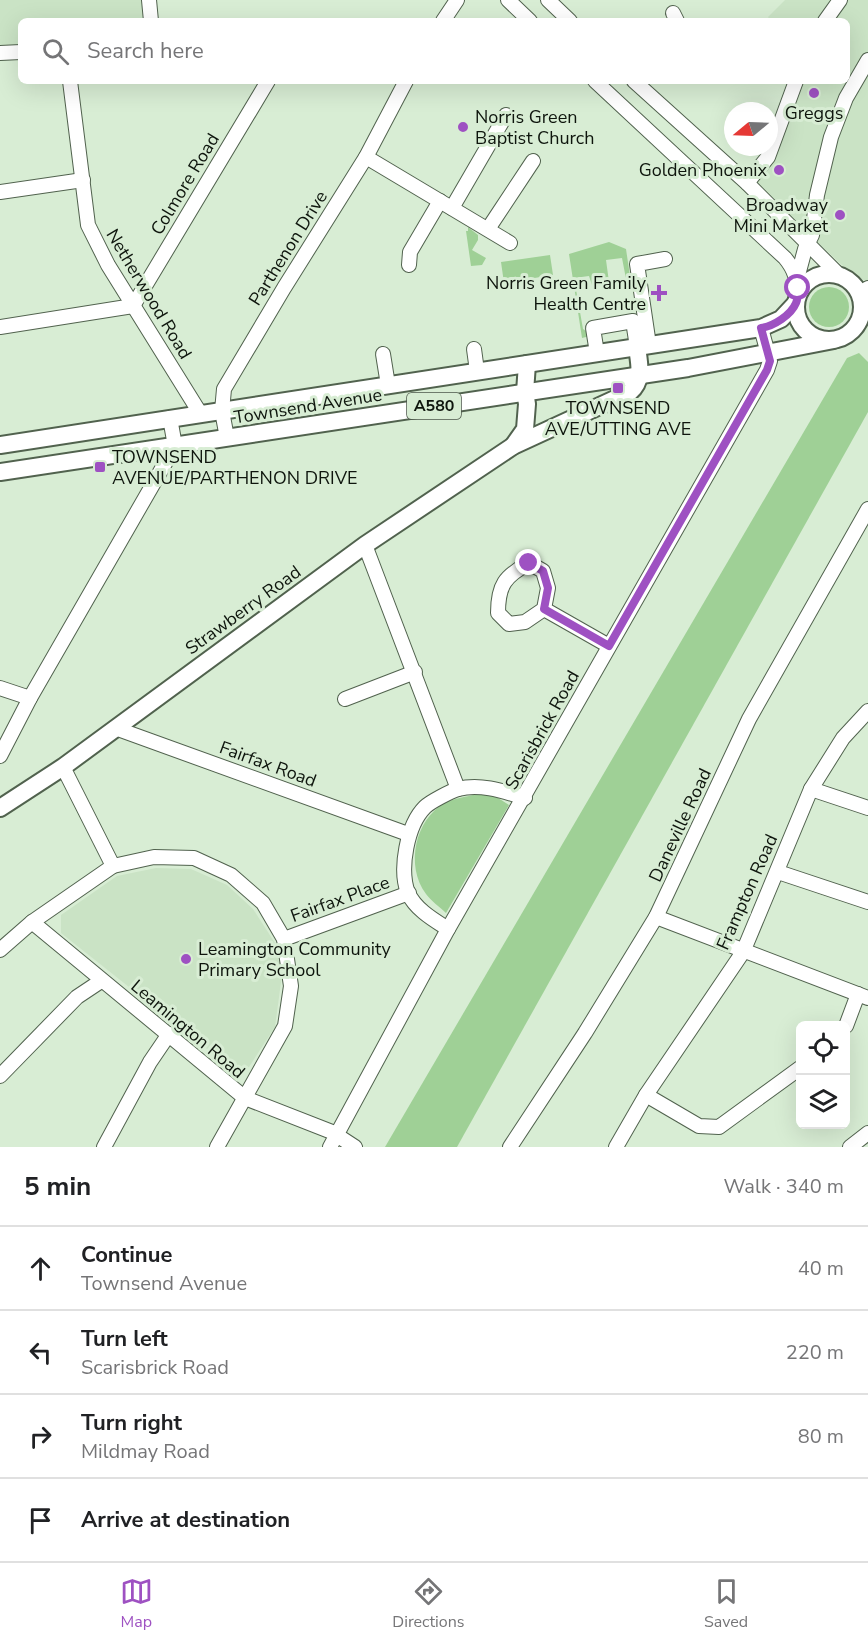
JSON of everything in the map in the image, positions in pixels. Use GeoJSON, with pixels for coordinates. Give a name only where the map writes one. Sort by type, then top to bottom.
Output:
{"type":"FeatureCollection","features":[{"type":"Feature","properties":{"kind":"main road","name":"A580"},"geometry":{"type":"LineString","coordinates":[[839,339],[816,338],[808,333],[801,325],[797,315],[797,300],[804,286],[812,279],[822,275],[840,276]]}},
{"type":"Feature","properties":{"kind":"main road"},"geometry":{"type":"LineString","coordinates":[[839,339],[855,329],[861,316],[864,294],[840,276]]}},
{"type":"Feature","properties":{"kind":"main road","name":"Townsend Avenue"},"geometry":{"type":"LineString","coordinates":[[0,445],[761,328],[780,320],[797,300]]}},
{"type":"Feature","properties":{"kind":"main road","name":"Townsend Avenue"},"geometry":{"type":"LineString","coordinates":[[0,472],[768,354],[839,339],[855,337],[868,339]]}},
{"type":"Feature","properties":{"kind":"main road"},"geometry":{"type":"LineString","coordinates":[[640,374],[643,346]]}},
{"type":"Feature","properties":{"kind":"main road"},"geometry":{"type":"LineString","coordinates":[[513,446],[525,429],[527,364]]}},
{"type":"Feature","properties":{"kind":"main road","name":"Strawberry Road"},"geometry":{"type":"LineString","coordinates":[[0,808],[63,767],[365,545],[513,446],[630,392],[636,387],[640,374]]}},
{"type":"Feature","properties":{"kind":"street"},"geometry":{"type":"LineString","coordinates":[[149,0],[151,18]]}},
{"type":"Feature","properties":{"kind":"street"},"geometry":{"type":"LineString","coordinates":[[445,18],[457,0]]}},
{"type":"Feature","properties":{"kind":"street"},"geometry":{"type":"LineString","coordinates":[[508,0],[527,18]]}},
{"type":"Feature","properties":{"kind":"street"},"geometry":{"type":"LineString","coordinates":[[548,0],[567,18]]}},
{"type":"Feature","properties":{"kind":"street"},"geometry":{"type":"LineString","coordinates":[[827,18],[840,0]]}},
{"type":"Feature","properties":{"kind":"street"},"geometry":{"type":"LineString","coordinates":[[0,53],[18,52]]}},
{"type":"Feature","properties":{"kind":"street"},"geometry":{"type":"LineString","coordinates":[[797,300],[797,279],[812,235],[817,195],[831,137],[846,98],[868,60]]}},
{"type":"Feature","properties":{"kind":"street","name":"Netherwood Road"},"geometry":{"type":"LineString","coordinates":[[70,84],[88,225],[108,265],[200,413]]}},
{"type":"Feature","properties":{"kind":"street","name":"Colmore Road"},"geometry":{"type":"LineString","coordinates":[[133,306],[266,84]]}},
{"type":"Feature","properties":{"kind":"street","name":"Parthenon Drive"},"geometry":{"type":"LineString","coordinates":[[227,438],[222,411],[225,389],[284,288],[366,157],[401,84]]}},
{"type":"Feature","properties":{"kind":"street"},"geometry":{"type":"LineString","coordinates":[[598,84],[785,258],[797,279]]}},
{"type":"Feature","properties":{"kind":"street"},"geometry":{"type":"LineString","coordinates":[[638,84],[747,183],[840,276]]}},
{"type":"Feature","properties":{"kind":"street"},"geometry":{"type":"LineString","coordinates":[[747,183],[768,157],[795,84]]}},
{"type":"Feature","properties":{"kind":"street"},"geometry":{"type":"LineString","coordinates":[[409,265],[410,252],[446,205],[506,115]]}},
{"type":"Feature","properties":{"kind":"street"},"geometry":{"type":"LineString","coordinates":[[366,157],[510,243]]}},
{"type":"Feature","properties":{"kind":"street"},"geometry":{"type":"LineString","coordinates":[[488,230],[533,161]]}},
{"type":"Feature","properties":{"kind":"street"},"geometry":{"type":"LineString","coordinates":[[0,192],[82,180]]}},
{"type":"Feature","properties":{"kind":"street"},"geometry":{"type":"LineString","coordinates":[[643,346],[637,264],[665,259]]}},
{"type":"Feature","properties":{"kind":"street"},"geometry":{"type":"LineString","coordinates":[[0,327],[133,306]]}},
{"type":"Feature","properties":{"kind":"street"},"geometry":{"type":"LineString","coordinates":[[597,353],[593,328],[633,321],[643,346]]}},
{"type":"Feature","properties":{"kind":"street"},"geometry":{"type":"LineString","coordinates":[[761,328],[768,354]]}},
{"type":"Feature","properties":{"kind":"street"},"geometry":{"type":"LineString","coordinates":[[474,349],[477,371]]}},
{"type":"Feature","properties":{"kind":"street"},"geometry":{"type":"LineString","coordinates":[[383,354],[388,385]]}},
{"type":"Feature","properties":{"kind":"street","name":"Scarisbrick Road"},"geometry":{"type":"LineString","coordinates":[[334,1141],[448,929],[525,798],[767,370],[770,361],[768,354]]}},
{"type":"Feature","properties":{"kind":"street"},"geometry":{"type":"LineString","coordinates":[[0,756],[30,698],[175,446],[170,418]]}},
{"type":"Feature","properties":{"kind":"street","name":"Daneville Road"},"geometry":{"type":"LineString","coordinates":[[510,1147],[585,1033],[656,917],[749,719],[868,511]]}},
{"type":"Feature","properties":{"kind":"street"},"geometry":{"type":"LineString","coordinates":[[365,545],[458,789]]}},
{"type":"Feature","properties":{"kind":"street"},"geometry":{"type":"LineString","coordinates":[[529,563],[543,571],[548,588],[544,609],[525,622],[509,624],[498,613],[498,597],[510,574],[529,563]]}},
{"type":"Feature","properties":{"kind":"street"},"geometry":{"type":"LineString","coordinates":[[544,609],[609,646]]}},
{"type":"Feature","properties":{"kind":"street"},"geometry":{"type":"LineString","coordinates":[[345,699],[415,672]]}},
{"type":"Feature","properties":{"kind":"street"},"geometry":{"type":"LineString","coordinates":[[0,688],[30,698]]}},
{"type":"Feature","properties":{"kind":"street","name":"Frampton Road"},"geometry":{"type":"LineString","coordinates":[[616,1147],[646,1095],[743,951],[812,789],[843,738],[868,711]]}},
{"type":"Feature","properties":{"kind":"street","name":"Fairfax Road"},"geometry":{"type":"LineString","coordinates":[[115,728],[408,834]]}},
{"type":"Feature","properties":{"kind":"street"},"geometry":{"type":"LineString","coordinates":[[63,767],[113,866]]}},
{"type":"Feature","properties":{"kind":"street"},"geometry":{"type":"LineString","coordinates":[[448,929],[424,914],[409,893],[404,864],[408,834],[425,806],[458,789],[492,787],[525,798]]}},
{"type":"Feature","properties":{"kind":"street"},"geometry":{"type":"LineString","coordinates":[[812,789],[868,808]]}},
{"type":"Feature","properties":{"kind":"street"},"geometry":{"type":"LineString","coordinates":[[0,950],[32,922],[113,866],[154,857],[194,858],[231,875],[263,903],[284,939],[291,986],[285,1026],[217,1147]]}},
{"type":"Feature","properties":{"kind":"street"},"geometry":{"type":"LineString","coordinates":[[778,872],[868,902]]}},
{"type":"Feature","properties":{"kind":"street","name":"Fairfax Place"},"geometry":{"type":"LineString","coordinates":[[284,939],[409,893]]}},
{"type":"Feature","properties":{"kind":"street"},"geometry":{"type":"LineString","coordinates":[[656,917],[863,996],[849,1021]]}},
{"type":"Feature","properties":{"kind":"street","name":"Leamington Road"},"geometry":{"type":"LineString","coordinates":[[32,922],[245,1098],[334,1141],[355,1147]]}},
{"type":"Feature","properties":{"kind":"street"},"geometry":{"type":"LineString","coordinates":[[0,1077],[77,997],[101,981]]}},
{"type":"Feature","properties":{"kind":"street"},"geometry":{"type":"LineString","coordinates":[[104,1147],[150,1062],[169,1034]]}},
{"type":"Feature","properties":{"kind":"street"},"geometry":{"type":"LineString","coordinates":[[646,1095],[699,1126],[719,1127],[796,1072]]}},
{"type":"Feature","properties":{"kind":"street"},"geometry":{"type":"LineString","coordinates":[[850,1147],[868,1133]]}},
{"type":"Feature","properties":{"kind":"shaded area"},"geometry":{"type":"Polygon","coordinates":[[[0,0],[141,0],[144,18],[18,18],[18,44],[0,46],[0,0]]]}},
{"type":"Feature","properties":{"kind":"shaded area"},"geometry":{"type":"Polygon","coordinates":[[[785,0],[868,0],[868,281],[856,278],[745,175],[763,156],[778,156],[778,116],[790,84],[850,84],[850,18],[769,18],[785,0]]]}},
{"type":"Feature","properties":{"kind":"shaded area","name":"Leamington Community Primary School"},"geometry":{"type":"Polygon","coordinates":[[[156,868],[191,869],[227,885],[253,909],[275,943],[282,975],[275,1027],[249,1067],[236,1072],[61,933],[61,915],[117,876],[156,868]]]}},
{"type":"Feature","properties":{"kind":"green space"},"geometry":{"type":"Polygon","coordinates":[[[468,227],[478,235],[478,240],[472,250],[486,258],[482,265],[471,266],[466,231],[468,227]]]}},
{"type":"Feature","properties":{"kind":"green space"},"geometry":{"type":"Polygon","coordinates":[[[609,242],[626,249],[631,283],[627,284],[622,258],[606,260],[609,282],[592,285],[589,276],[574,278],[583,329],[590,336],[582,338],[569,254],[609,242]]]}},
{"type":"Feature","properties":{"kind":"green space"},"geometry":{"type":"Polygon","coordinates":[[[550,255],[553,275],[504,283],[501,262],[550,255]]]}},
{"type":"Feature","properties":{"kind":"green space"},"geometry":{"type":"Polygon","coordinates":[[[829,287],[837,288],[843,293],[848,299],[848,315],[843,321],[837,326],[829,327],[821,326],[815,321],[810,315],[809,307],[810,299],[815,293],[821,288],[829,287]]]}},
{"type":"Feature","properties":{"kind":"green space"},"geometry":{"type":"Polygon","coordinates":[[[859,353],[868,362],[868,412],[457,1147],[385,1147],[847,358],[859,353]]]}},
{"type":"Feature","properties":{"kind":"green space"},"geometry":{"type":"Polygon","coordinates":[[[477,794],[495,796],[509,805],[446,913],[428,897],[420,883],[416,870],[416,844],[426,820],[435,810],[449,801],[477,794]]]}},
{"type":"Feature","properties":{"kind":"place","name":"Greggs"},"geometry":{"type":"Point","coordinates":[814,93]}},
{"type":"Feature","properties":{"kind":"place","name":"Norris Green Baptist Church"},"geometry":{"type":"Point","coordinates":[463,127]}},
{"type":"Feature","properties":{"kind":"place","name":"Golden Phoenix"},"geometry":{"type":"Point","coordinates":[779,170]}},
{"type":"Feature","properties":{"kind":"place","name":"Broadway Mini Market"},"geometry":{"type":"Point","coordinates":[840,215]}},
{"type":"Feature","properties":{"kind":"place","name":"Norris Green Family Health Centre"},"geometry":{"type":"Point","coordinates":[659,293]}},
{"type":"Feature","properties":{"kind":"place","name":"TOWNSEND AVE/UTTING AVE"},"geometry":{"type":"Point","coordinates":[618,388]}},
{"type":"Feature","properties":{"kind":"place","name":"TOWNSEND AVENUE/PARTHENON DRIVE"},"geometry":{"type":"Point","coordinates":[100,467]}},
{"type":"Feature","properties":{"kind":"place","name":"Leamington Community Primary School"},"geometry":{"type":"Point","coordinates":[186,959]}},
{"type":"Feature","properties":{"kind":"route"},"geometry":{"type":"LineString","coordinates":[[529,563],[543,571],[548,588],[544,609],[609,646],[767,370],[770,361],[761,328],[774,324],[788,313],[796,303],[798,288]]}}]}
